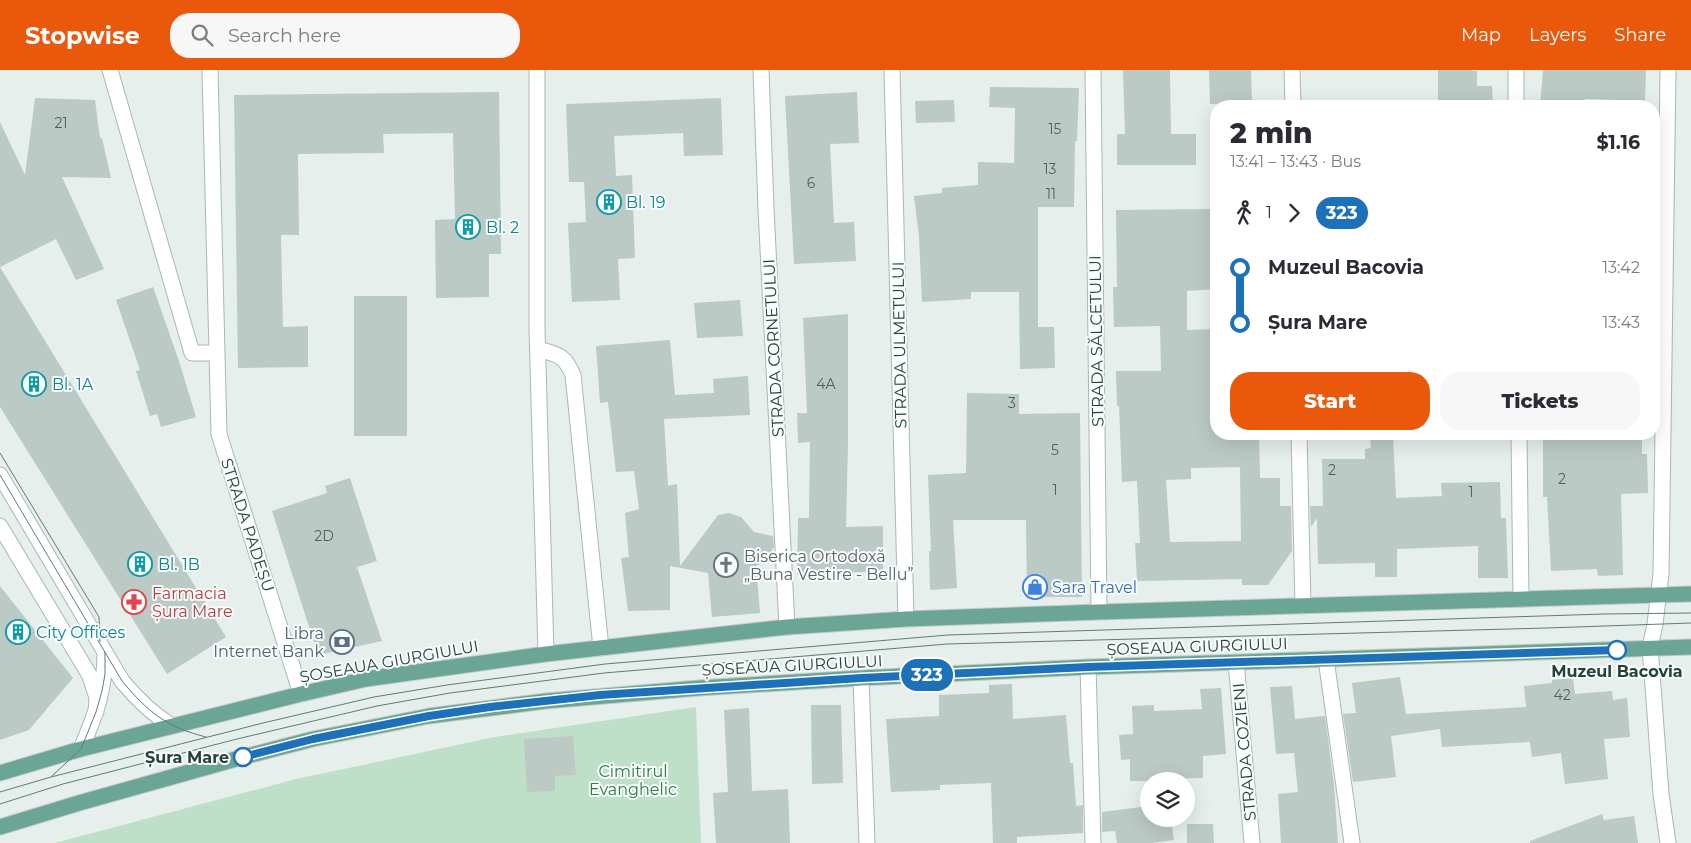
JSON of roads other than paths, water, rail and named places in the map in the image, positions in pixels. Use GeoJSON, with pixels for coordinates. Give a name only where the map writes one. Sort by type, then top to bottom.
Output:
{"type":"FeatureCollection","features":[{"type":"Feature","properties":{"kind":"main road","name":"ȘOSEAUA GIURGIULUI"},"geometry":{"type":"LineString","coordinates":[[0,773],[81,749],[301,694],[375,678],[546,654],[787,627],[906,619],[1691,594]]}},
{"type":"Feature","properties":{"kind":"main road","name":"ȘOSEAUA GIURGIULUI"},"geometry":{"type":"LineString","coordinates":[[0,828],[80,803],[313,739],[429,716],[600,695],[861,678],[1088,667],[1691,647]]}},
{"type":"Feature","properties":{"kind":"street"},"geometry":{"type":"LineString","coordinates":[[110,70],[192,353],[217,353]]}},
{"type":"Feature","properties":{"kind":"street","name":"STRADA PADEȘU"},"geometry":{"type":"LineString","coordinates":[[210,70],[219,434],[301,694]]}},
{"type":"Feature","properties":{"kind":"street"},"geometry":{"type":"LineString","coordinates":[[537,70],[538,349],[546,654]]}},
{"type":"Feature","properties":{"kind":"street","name":"STRADA CORNETULUI"},"geometry":{"type":"LineString","coordinates":[[761,70],[766,210],[787,627]]}},
{"type":"Feature","properties":{"kind":"street","name":"STRADA ULMETULUI"},"geometry":{"type":"LineString","coordinates":[[892,70],[906,619]]}},
{"type":"Feature","properties":{"kind":"street","name":"STRADA SĂLCETULUI"},"geometry":{"type":"LineString","coordinates":[[1093,70],[1099,612]]}},
{"type":"Feature","properties":{"kind":"street"},"geometry":{"type":"LineString","coordinates":[[1292,70],[1293,100]]}},
{"type":"Feature","properties":{"kind":"street"},"geometry":{"type":"LineString","coordinates":[[1516,70],[1516,100]]}},
{"type":"Feature","properties":{"kind":"street"},"geometry":{"type":"LineString","coordinates":[[1668,70],[1661,574],[1650,648],[1661,794],[1668,843]]}},
{"type":"Feature","properties":{"kind":"street"},"geometry":{"type":"LineString","coordinates":[[538,349],[565,359],[573,375],[602,648]]}},
{"type":"Feature","properties":{"kind":"street"},"geometry":{"type":"LineString","coordinates":[[1300,440],[1303,606]]}},
{"type":"Feature","properties":{"kind":"street"},"geometry":{"type":"LineString","coordinates":[[1519,440],[1521,599]]}},
{"type":"Feature","properties":{"kind":"street"},"geometry":{"type":"LineString","coordinates":[[0,475],[122,682],[158,718],[172,726]]}},
{"type":"Feature","properties":{"kind":"street"},"geometry":{"type":"LineString","coordinates":[[0,526],[90,676],[96,698],[96,712]]}},
{"type":"Feature","properties":{"kind":"street"},"geometry":{"type":"LineString","coordinates":[[81,749],[96,712],[105,674],[105,652]]}},
{"type":"Feature","properties":{"kind":"street"},"geometry":{"type":"LineString","coordinates":[[1326,659],[1352,843]]}},
{"type":"Feature","properties":{"kind":"street","name":"STRADA COZIENI"},"geometry":{"type":"LineString","coordinates":[[1236,662],[1252,843]]}},
{"type":"Feature","properties":{"kind":"street"},"geometry":{"type":"LineString","coordinates":[[1088,667],[1093,843]]}},
{"type":"Feature","properties":{"kind":"street"},"geometry":{"type":"LineString","coordinates":[[861,678],[867,843]]}},
{"type":"Feature","properties":{"kind":"tram line"},"geometry":{"type":"LineString","coordinates":[[0,453],[99,617],[100,642]]}},
{"type":"Feature","properties":{"kind":"tram line"},"geometry":{"type":"LineString","coordinates":[[0,475],[122,681],[149,710],[159,717],[180,728],[206,737]]}},
{"type":"Feature","properties":{"kind":"tram line"},"geometry":{"type":"LineString","coordinates":[[0,792],[51,777],[263,723],[374,697],[447,685],[605,664],[948,635],[1604,614],[1691,613]]}},
{"type":"Feature","properties":{"kind":"tram line"},"geometry":{"type":"LineString","coordinates":[[0,804],[63,784],[237,739],[377,706],[450,693],[604,673],[947,644],[1691,623]]}},
{"type":"Feature","properties":{"kind":"tram line"},"geometry":{"type":"LineString","coordinates":[[52,776],[81,749],[96,712],[102,691],[105,674],[105,652]]}},
{"type":"Feature","properties":{"kind":"place","name":"Bl. 19"},"geometry":{"type":"Point","coordinates":[609,202]}},
{"type":"Feature","properties":{"kind":"place","name":"Bl. 2"},"geometry":{"type":"Point","coordinates":[468,227]}},
{"type":"Feature","properties":{"kind":"place","name":"Bl. 1A"},"geometry":{"type":"Point","coordinates":[34,384]}},
{"type":"Feature","properties":{"kind":"place","name":"Bl. 1B"},"geometry":{"type":"Point","coordinates":[140,564]}},
{"type":"Feature","properties":{"kind":"place","name":"Biserica Ortodoxă „Buna Vestire - Bellu”"},"geometry":{"type":"Point","coordinates":[726,565]}},
{"type":"Feature","properties":{"kind":"place","name":"Sara Travel"},"geometry":{"type":"Point","coordinates":[1035,587]}},
{"type":"Feature","properties":{"kind":"place","name":"Farmacia Șura Mare"},"geometry":{"type":"Point","coordinates":[134,602]}},
{"type":"Feature","properties":{"kind":"place","name":"City Offices"},"geometry":{"type":"Point","coordinates":[18,632]}},
{"type":"Feature","properties":{"kind":"place","name":"Libra Internet Bank"},"geometry":{"type":"Point","coordinates":[342,642]}},
{"type":"Feature","properties":{"kind":"place","name":"Muzeul Bacovia"},"geometry":{"type":"Point","coordinates":[1617,650]}},
{"type":"Feature","properties":{"kind":"place","name":"Șura Mare"},"geometry":{"type":"Point","coordinates":[243,757]}},
{"type":"Feature","properties":{"kind":"park label","name":"Cimitirul Evanghelic"},"geometry":{"type":"Point","coordinates":[633,780]}}]}
